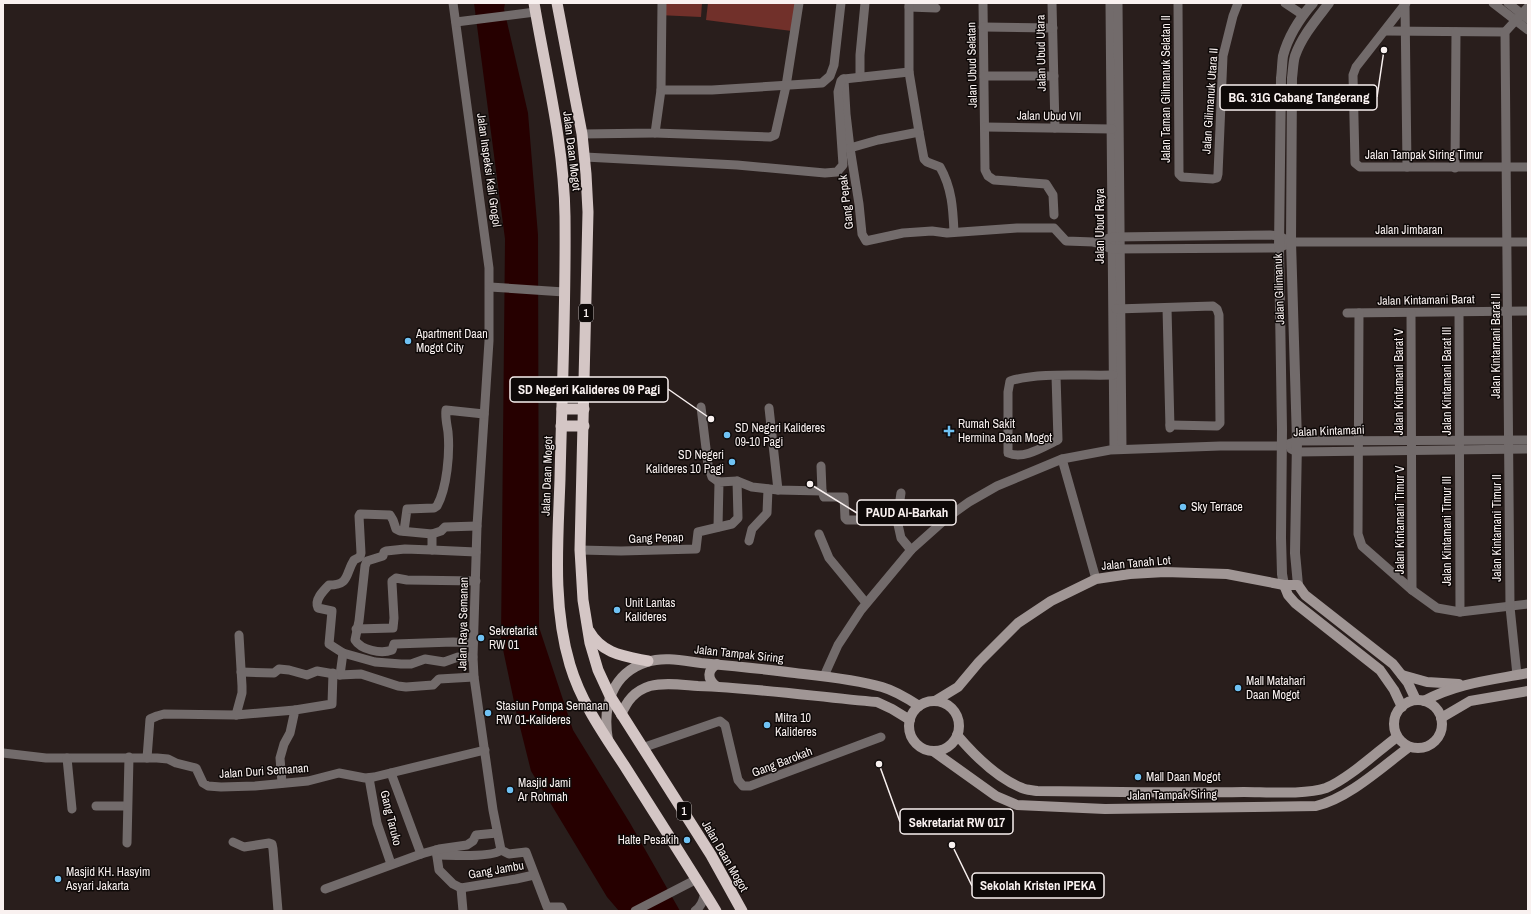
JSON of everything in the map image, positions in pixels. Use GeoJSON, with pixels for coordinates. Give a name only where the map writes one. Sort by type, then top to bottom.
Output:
{"type":"FeatureCollection","features":[{"type":"Feature","properties":{"kind":"highway","name":"Jalan Daan Mogot"},"geometry":{"type":"LineString","coordinates":[[557,3],[582,134],[585,157],[588,212],[580,550],[586,625],[593,656],[610,696],[711,855],[742,911]]}},
{"type":"Feature","properties":{"kind":"highway","name":"Jalan Daan Mogot"},"geometry":{"type":"LineString","coordinates":[[533,9],[557,126],[564,177],[564,292],[558,556],[559,612],[565,648],[575,681],[582,697],[608,741],[716,911]]}},
{"type":"Feature","properties":{"kind":"highway"},"geometry":{"type":"LineString","coordinates":[[562,409],[584,409]]}},
{"type":"Feature","properties":{"kind":"highway"},"geometry":{"type":"LineString","coordinates":[[561,426],[584,426]]}},
{"type":"Feature","properties":{"kind":"highway"},"geometry":{"type":"LineString","coordinates":[[586,625],[593,637],[603,648],[618,654],[648,661]]}},
{"type":"Feature","properties":{"kind":"main road","name":"Jalan Tanah Lot"},"geometry":{"type":"LineString","coordinates":[[935,702],[958,687],[979,662],[1018,623],[1051,601],[1096,579],[1130,574],[1173,572],[1227,574],[1284,585],[1298,585]]}},
{"type":"Feature","properties":{"kind":"main road"},"geometry":{"type":"LineString","coordinates":[[1284,585],[1288,595],[1295,603],[1380,670],[1394,690],[1402,706]]}},
{"type":"Feature","properties":{"kind":"main road"},"geometry":{"type":"LineString","coordinates":[[1298,585],[1305,595],[1389,660],[1402,675],[1420,701],[1434,708],[1441,718],[1441,731],[1434,742],[1422,748],[1409,747],[1400,741],[1394,730],[1395,716],[1402,706],[1408,703],[1420,701],[1479,681]]}},
{"type":"Feature","properties":{"kind":"main road","name":"Jalan Tampak Siring"},"geometry":{"type":"LineString","coordinates":[[608,741],[605,717],[610,696],[620,679],[638,666],[648,661],[664,660],[717,664],[824,676],[880,686],[897,692],[919,706]]}},
{"type":"Feature","properties":{"kind":"main road"},"geometry":{"type":"LineString","coordinates":[[716,686],[710,679],[709,675],[710,670],[717,664]]}},
{"type":"Feature","properties":{"kind":"main road"},"geometry":{"type":"LineString","coordinates":[[1402,675],[1419,680],[1461,684],[1528,673]]}},
{"type":"Feature","properties":{"kind":"main road"},"geometry":{"type":"LineString","coordinates":[[621,715],[627,702],[634,694],[650,686],[662,684],[716,686],[877,702],[910,720]]}},
{"type":"Feature","properties":{"kind":"main road","name":"Jalan Tanah Lot"},"geometry":{"type":"LineString","coordinates":[[952,709],[958,687]]}},
{"type":"Feature","properties":{"kind":"main road"},"geometry":{"type":"LineString","coordinates":[[1441,718],[1470,701],[1528,691]]}},
{"type":"Feature","properties":{"kind":"main road"},"geometry":{"type":"LineString","coordinates":[[935,702],[944,704],[952,709],[958,722],[957,735],[953,742],[947,747],[933,751],[924,749],[916,744],[911,737],[909,728],[910,720],[913,712],[919,706],[926,703],[935,702]]}},
{"type":"Feature","properties":{"kind":"main road","name":"Jalan Tampak Siring"},"geometry":{"type":"LineString","coordinates":[[957,735],[975,756],[1006,779],[1023,789],[1037,791],[1177,793],[1284,792],[1321,789],[1343,779],[1397,736]]}},
{"type":"Feature","properties":{"kind":"main road","name":"Jalan Tampak Siring"},"geometry":{"type":"LineString","coordinates":[[933,751],[996,796],[1017,805],[1105,809],[1316,806],[1344,795],[1409,747]]}},
{"type":"Feature","properties":{"kind":"street","name":"Jalan Inspeksi Kali Grogol"},"geometry":{"type":"LineString","coordinates":[[453,3],[458,22],[493,287],[489,342]]}},
{"type":"Feature","properties":{"kind":"street"},"geometry":{"type":"LineString","coordinates":[[655,133],[661,90],[662,3]]}},
{"type":"Feature","properties":{"kind":"street"},"geometry":{"type":"LineString","coordinates":[[582,134],[655,133],[773,136],[776,134],[786,86],[799,3]]}},
{"type":"Feature","properties":{"kind":"street"},"geometry":{"type":"LineString","coordinates":[[661,90],[712,90],[822,83],[830,76],[834,65],[841,3]]}},
{"type":"Feature","properties":{"kind":"street"},"geometry":{"type":"LineString","coordinates":[[860,77],[860,55],[865,3]]}},
{"type":"Feature","properties":{"kind":"street","name":"Jalan Ubud Selatan"},"geometry":{"type":"LineString","coordinates":[[982,3],[985,170],[988,176],[994,180],[1046,184],[1053,195],[1054,215]]}},
{"type":"Feature","properties":{"kind":"street","name":"Jalan Ubud Utara"},"geometry":{"type":"LineString","coordinates":[[1052,3],[1054,128]]}},
{"type":"Feature","properties":{"kind":"street","name":"Jalan Ubud Raya"},"geometry":{"type":"LineString","coordinates":[[1110,3],[1112,128],[1116,224]]}},
{"type":"Feature","properties":{"kind":"street","name":"Jalan Ubud Raya"},"geometry":{"type":"LineString","coordinates":[[1118,3],[1116,224],[1118,449]]}},
{"type":"Feature","properties":{"kind":"street","name":"Jalan Taman Gilimanuk Selatan II"},"geometry":{"type":"LineString","coordinates":[[1178,3],[1179,174],[1182,177],[1217,178]]}},
{"type":"Feature","properties":{"kind":"street","name":"Jalan Gilimanuk Utara II"},"geometry":{"type":"LineString","coordinates":[[1217,178],[1222,56],[1232,16],[1238,3]]}},
{"type":"Feature","properties":{"kind":"street"},"geometry":{"type":"LineString","coordinates":[[1285,3],[1303,15]]}},
{"type":"Feature","properties":{"kind":"street","name":"Jalan Gilimanuk"},"geometry":{"type":"LineString","coordinates":[[1284,585],[1282,574],[1281,538],[1282,446],[1274,248],[1281,78],[1283,55],[1292,34],[1312,3]]}},
{"type":"Feature","properties":{"kind":"street","name":"Jalan Gilimanuk"},"geometry":{"type":"LineString","coordinates":[[1298,585],[1295,553],[1297,447],[1291,242],[1292,78],[1295,58],[1302,41],[1309,28],[1329,3]]}},
{"type":"Feature","properties":{"kind":"street"},"geometry":{"type":"LineString","coordinates":[[1493,3],[1528,30]]}},
{"type":"Feature","properties":{"kind":"street"},"geometry":{"type":"LineString","coordinates":[[1385,31],[1505,32],[1526,13],[1508,3]]}},
{"type":"Feature","properties":{"kind":"street"},"geometry":{"type":"LineString","coordinates":[[1406,4],[1407,167]]}},
{"type":"Feature","properties":{"kind":"street","name":"Jalan Tampak Siring Timur"},"geometry":{"type":"LineString","coordinates":[[1406,4],[1356,67],[1353,75],[1355,163],[1360,167],[1528,167]]}},
{"type":"Feature","properties":{"kind":"street"},"geometry":{"type":"LineString","coordinates":[[936,8],[909,5],[909,72],[924,159],[927,162],[939,166],[949,188],[953,202],[954,232]]}},
{"type":"Feature","properties":{"kind":"street"},"geometry":{"type":"LineString","coordinates":[[458,22],[533,9]]}},
{"type":"Feature","properties":{"kind":"street"},"geometry":{"type":"LineString","coordinates":[[983,27],[1053,28]]}},
{"type":"Feature","properties":{"kind":"street"},"geometry":{"type":"LineString","coordinates":[[1455,168],[1456,32]]}},
{"type":"Feature","properties":{"kind":"street","name":"Jalan Kintamani Barat II"},"geometry":{"type":"LineString","coordinates":[[1505,32],[1509,445]]}},
{"type":"Feature","properties":{"kind":"street"},"geometry":{"type":"LineString","coordinates":[[585,157],[737,165],[825,173],[837,172],[843,165],[838,92],[841,81],[844,79],[909,72]]}},
{"type":"Feature","properties":{"kind":"street"},"geometry":{"type":"LineString","coordinates":[[984,76],[1054,76]]}},
{"type":"Feature","properties":{"kind":"street","name":"Gang Pepak"},"geometry":{"type":"LineString","coordinates":[[844,79],[850,148],[860,204],[862,234],[866,241],[903,232],[954,232],[1017,228]]}},
{"type":"Feature","properties":{"kind":"street","name":"Jalan Ubud VII"},"geometry":{"type":"LineString","coordinates":[[985,127],[1112,128]]}},
{"type":"Feature","properties":{"kind":"street"},"geometry":{"type":"LineString","coordinates":[[850,148],[878,140],[919,132]]}},
{"type":"Feature","properties":{"kind":"street","name":"Jalan Jimbaran"},"geometry":{"type":"LineString","coordinates":[[1017,228],[1054,228],[1066,241],[1094,242],[1116,237],[1274,236],[1291,242],[1528,242]]}},
{"type":"Feature","properties":{"kind":"street","name":"Jalan Jimbaran"},"geometry":{"type":"LineString","coordinates":[[1094,242],[1116,249],[1274,248],[1291,242]]}},
{"type":"Feature","properties":{"kind":"street"},"geometry":{"type":"LineString","coordinates":[[493,287],[564,292]]}},
{"type":"Feature","properties":{"kind":"street"},"geometry":{"type":"LineString","coordinates":[[1117,309],[1213,306],[1217,309],[1219,315],[1220,423],[1218,426],[1170,426],[1167,308]]}},
{"type":"Feature","properties":{"kind":"street","name":"Jalan Ubud Raya"},"geometry":{"type":"LineString","coordinates":[[1117,309],[1113,375],[1118,449]]}},
{"type":"Feature","properties":{"kind":"street","name":"Jalan Kintamani Barat"},"geometry":{"type":"LineString","coordinates":[[1347,313],[1528,311]]}},
{"type":"Feature","properties":{"kind":"street","name":"Jalan Kintamani Barat III"},"geometry":{"type":"LineString","coordinates":[[1459,312],[1459,445]]}},
{"type":"Feature","properties":{"kind":"street"},"geometry":{"type":"LineString","coordinates":[[1359,313],[1359,540],[1362,546],[1412,590],[1437,608],[1460,612],[1528,604]]}},
{"type":"Feature","properties":{"kind":"street","name":"Jalan Kintamani Barat V"},"geometry":{"type":"LineString","coordinates":[[1411,313],[1412,450]]}},
{"type":"Feature","properties":{"kind":"street","name":"Jalan Raya Semanan"},"geometry":{"type":"LineString","coordinates":[[489,342],[477,526],[473,657],[474,677],[497,833],[501,850]]}},
{"type":"Feature","properties":{"kind":"street"},"geometry":{"type":"LineString","coordinates":[[1056,376],[1058,440],[1023,455],[1014,456],[1008,453],[1008,392],[1010,381],[1021,378],[1056,376],[1113,375]]}},
{"type":"Feature","properties":{"kind":"street"},"geometry":{"type":"LineString","coordinates":[[702,407],[708,465],[712,477],[719,482],[737,481],[752,487],[778,490],[822,491]]}},
{"type":"Feature","properties":{"kind":"street"},"geometry":{"type":"LineString","coordinates":[[769,408],[778,490]]}},
{"type":"Feature","properties":{"kind":"street"},"geometry":{"type":"LineString","coordinates":[[404,531],[407,509],[437,506],[443,491],[448,455],[446,410],[484,414]]}},
{"type":"Feature","properties":{"kind":"street","name":"Jalan Kintamani"},"geometry":{"type":"LineString","coordinates":[[1509,445],[1528,440]]}},
{"type":"Feature","properties":{"kind":"street","name":"Jalan Kintamani"},"geometry":{"type":"LineString","coordinates":[[1297,447],[1358,441],[1412,441],[1459,445],[1509,445],[1528,449]]}},
{"type":"Feature","properties":{"kind":"street","name":"Jalan Kintamani"},"geometry":{"type":"LineString","coordinates":[[824,676],[838,645],[866,603],[911,550],[930,532],[969,502],[996,486],[1062,459],[1118,449],[1282,446],[1358,451],[1412,450],[1459,445]]}},
{"type":"Feature","properties":{"kind":"street","name":"Jalan Kintamani Timur III"},"geometry":{"type":"LineString","coordinates":[[1459,445],[1460,612]]}},
{"type":"Feature","properties":{"kind":"street","name":"Jalan Kintamani Timur II"},"geometry":{"type":"LineString","coordinates":[[1509,445],[1510,607],[1517,675]]}},
{"type":"Feature","properties":{"kind":"street","name":"Jalan Kintamani Timur V"},"geometry":{"type":"LineString","coordinates":[[1412,450],[1412,590]]}},
{"type":"Feature","properties":{"kind":"street"},"geometry":{"type":"LineString","coordinates":[[1062,459],[1096,579]]}},
{"type":"Feature","properties":{"kind":"street"},"geometry":{"type":"LineString","coordinates":[[821,466],[822,491],[824,497],[844,497],[845,518],[847,520],[896,520]]}},
{"type":"Feature","properties":{"kind":"street"},"geometry":{"type":"LineString","coordinates":[[719,482],[718,526],[732,524],[738,518],[737,481]]}},
{"type":"Feature","properties":{"kind":"street"},"geometry":{"type":"LineString","coordinates":[[749,541],[752,529],[767,513],[768,489]]}},
{"type":"Feature","properties":{"kind":"street"},"geometry":{"type":"LineString","coordinates":[[901,493],[896,520],[901,538],[911,550]]}},
{"type":"Feature","properties":{"kind":"street"},"geometry":{"type":"LineString","coordinates":[[473,657],[458,657],[448,662],[425,659],[411,664],[401,664],[375,662],[343,654],[329,644],[332,611],[318,608],[316,603],[329,585],[339,584],[345,581],[354,560],[360,557],[360,514],[390,515],[396,529],[432,534],[441,531],[446,526],[477,526]]}},
{"type":"Feature","properties":{"kind":"street","name":"Gang Pepap"},"geometry":{"type":"LineString","coordinates":[[580,550],[621,551],[696,549],[698,532],[718,526]]}},
{"type":"Feature","properties":{"kind":"street"},"geometry":{"type":"LineString","coordinates":[[432,534],[432,550]]}},
{"type":"Feature","properties":{"kind":"street"},"geometry":{"type":"LineString","coordinates":[[819,534],[829,558],[866,603]]}},
{"type":"Feature","properties":{"kind":"street"},"geometry":{"type":"LineString","coordinates":[[473,643],[453,642],[395,644],[392,650],[381,651],[361,647],[355,640],[365,566],[367,561],[383,556],[384,552],[386,551],[405,549],[476,552]]}},
{"type":"Feature","properties":{"kind":"street"},"geometry":{"type":"LineString","coordinates":[[356,629],[393,628],[394,618],[392,581],[396,578],[407,580],[476,581]]}},
{"type":"Feature","properties":{"kind":"street"},"geometry":{"type":"LineString","coordinates":[[236,715],[242,693],[239,635]]}},
{"type":"Feature","properties":{"kind":"street"},"geometry":{"type":"LineString","coordinates":[[147,758],[150,719],[157,716],[236,715],[330,706],[332,704],[336,674],[343,654]]}},
{"type":"Feature","properties":{"kind":"street"},"geometry":{"type":"LineString","coordinates":[[241,672],[274,673],[280,669],[307,675],[317,671],[336,674],[361,674],[398,686],[406,687],[433,685],[438,680],[474,677]]}},
{"type":"Feature","properties":{"kind":"street"},"geometry":{"type":"LineString","coordinates":[[282,783],[280,758],[284,744],[290,733],[294,710]]}},
{"type":"Feature","properties":{"kind":"street","name":"Gang Barokah"},"geometry":{"type":"LineString","coordinates":[[642,748],[720,722],[725,725],[738,780],[744,786],[750,786],[881,737]]}},
{"type":"Feature","properties":{"kind":"street","name":"Jalan Duri Semanan"},"geometry":{"type":"LineString","coordinates":[[3,753],[46,758],[129,757],[168,759],[176,764],[196,768],[203,783],[208,786],[232,787],[308,782],[339,773],[369,778],[485,750]]}},
{"type":"Feature","properties":{"kind":"street"},"geometry":{"type":"LineString","coordinates":[[127,843],[129,757]]}},
{"type":"Feature","properties":{"kind":"street"},"geometry":{"type":"LineString","coordinates":[[67,758],[72,808]]}},
{"type":"Feature","properties":{"kind":"street"},"geometry":{"type":"LineString","coordinates":[[391,773],[421,854]]}},
{"type":"Feature","properties":{"kind":"street","name":"Gang Taruko"},"geometry":{"type":"LineString","coordinates":[[369,778],[378,823],[391,864]]}},
{"type":"Feature","properties":{"kind":"street"},"geometry":{"type":"LineString","coordinates":[[96,806],[127,806]]}},
{"type":"Feature","properties":{"kind":"street"},"geometry":{"type":"LineString","coordinates":[[436,853],[467,845],[473,841],[476,835],[497,833]]}},
{"type":"Feature","properties":{"kind":"street"},"geometry":{"type":"LineString","coordinates":[[233,842],[244,847],[269,843],[272,844],[274,849],[278,911]]}},
{"type":"Feature","properties":{"kind":"street"},"geometry":{"type":"LineString","coordinates":[[325,889],[421,854],[436,853],[485,855],[497,854],[501,850],[509,854],[526,852],[548,909],[561,907],[563,911]]}},
{"type":"Feature","properties":{"kind":"street"},"geometry":{"type":"LineString","coordinates":[[436,853],[439,870],[453,884],[461,888],[463,911]]}},
{"type":"Feature","properties":{"kind":"street","name":"Gang Jambu"},"geometry":{"type":"LineString","coordinates":[[461,888],[534,875]]}},
{"type":"Feature","properties":{"kind":"street"},"geometry":{"type":"LineString","coordinates":[[635,911],[697,879]]}},
{"type":"Feature","properties":{"kind":"street"},"geometry":{"type":"LineString","coordinates":[[695,911],[700,908],[705,893]]}},
{"type":"Feature","properties":{"kind":"shaded area"},"geometry":{"type":"Polygon","coordinates":[[[474,3],[505,3],[504,9],[528,113],[538,235],[539,627],[573,730],[630,823],[680,911],[619,911],[607,897],[531,771],[516,711],[501,640],[505,239],[474,3]]]}},
{"type":"Feature","properties":{"kind":"shaded area"},"geometry":{"type":"Polygon","coordinates":[[[659,3],[702,3],[701,17],[658,15],[659,3]]]}},
{"type":"Feature","properties":{"kind":"shaded area"},"geometry":{"type":"Polygon","coordinates":[[[708,3],[796,3],[792,31],[706,20],[708,3]]]}},
{"type":"Feature","properties":{"kind":"place","name":"BG. 31G Cabang Tangerang"},"geometry":{"type":"Point","coordinates":[1384,50]}},
{"type":"Feature","properties":{"kind":"place","name":"Apartment Daan Mogot City"},"geometry":{"type":"Point","coordinates":[408,341]}},
{"type":"Feature","properties":{"kind":"place","name":"SD Negeri Kalideres 09 Pagi"},"geometry":{"type":"Point","coordinates":[711,419]}},
{"type":"Feature","properties":{"kind":"place","name":"Rumah Sakit Hermina Daan Mogot"},"geometry":{"type":"Point","coordinates":[949,431]}},
{"type":"Feature","properties":{"kind":"place","name":"SD Negeri Kalideres 09-10 Pagi"},"geometry":{"type":"Point","coordinates":[727,435]}},
{"type":"Feature","properties":{"kind":"place","name":"SD Negeri Kalideres 10 Pagi"},"geometry":{"type":"Point","coordinates":[732,462]}},
{"type":"Feature","properties":{"kind":"place","name":"PAUD Al-Barkah"},"geometry":{"type":"Point","coordinates":[810,484]}},
{"type":"Feature","properties":{"kind":"place","name":"Sky Terrace"},"geometry":{"type":"Point","coordinates":[1183,507]}},
{"type":"Feature","properties":{"kind":"place","name":"Unit Lantas Kalideres"},"geometry":{"type":"Point","coordinates":[617,610]}},
{"type":"Feature","properties":{"kind":"place","name":"Sekretariat RW 01"},"geometry":{"type":"Point","coordinates":[481,638]}},
{"type":"Feature","properties":{"kind":"place","name":"Mall Matahari Daan Mogot"},"geometry":{"type":"Point","coordinates":[1238,688]}},
{"type":"Feature","properties":{"kind":"place","name":"Stasiun Pompa Semanan RW 01-Kalideres"},"geometry":{"type":"Point","coordinates":[488,713]}},
{"type":"Feature","properties":{"kind":"place","name":"Mitra 10 Kalideres"},"geometry":{"type":"Point","coordinates":[767,725]}},
{"type":"Feature","properties":{"kind":"place","name":"Sekretariat RW 017"},"geometry":{"type":"Point","coordinates":[879,764]}},
{"type":"Feature","properties":{"kind":"place","name":"Mall Daan Mogot"},"geometry":{"type":"Point","coordinates":[1138,777]}},
{"type":"Feature","properties":{"kind":"place","name":"Masjid Jami Ar Rohmah"},"geometry":{"type":"Point","coordinates":[510,790]}},
{"type":"Feature","properties":{"kind":"place","name":"Halte Pesakih"},"geometry":{"type":"Point","coordinates":[687,840]}},
{"type":"Feature","properties":{"kind":"place","name":"Sekolah Kristen IPEKA"},"geometry":{"type":"Point","coordinates":[952,845]}},
{"type":"Feature","properties":{"kind":"place","name":"Masjid KH. Hasyim Asyari Jakarta"},"geometry":{"type":"Point","coordinates":[58,879]}}]}
